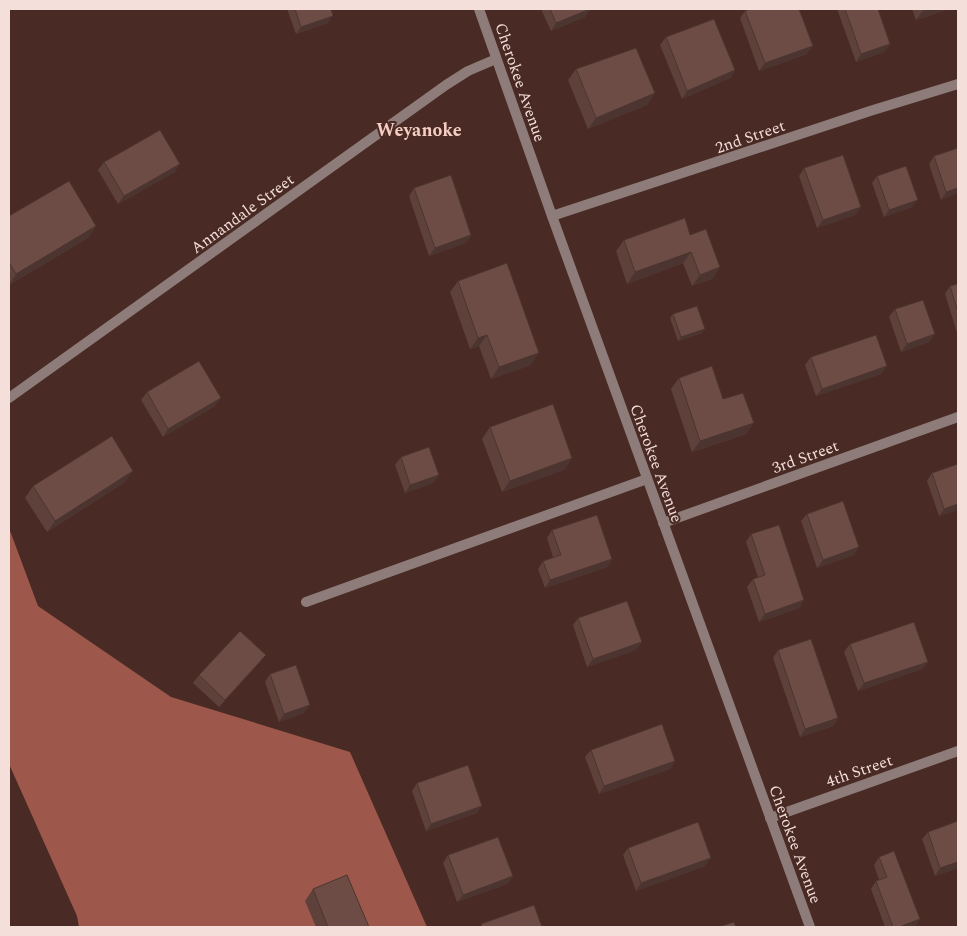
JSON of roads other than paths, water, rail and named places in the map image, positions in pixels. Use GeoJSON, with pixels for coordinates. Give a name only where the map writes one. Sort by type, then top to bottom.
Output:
{"type":"FeatureCollection","features":[{"type":"Feature","properties":{"kind":"street","name":"Cherokee Avenue"},"geometry":{"type":"LineString","coordinates":[[479,9],[552,216],[810,927]]}},
{"type":"Feature","properties":{"kind":"street","name":"Annandale Street"},"geometry":{"type":"LineString","coordinates":[[9,398],[446,85],[468,71],[496,59]]}},
{"type":"Feature","properties":{"kind":"street","name":"2nd Street"},"geometry":{"type":"LineString","coordinates":[[552,216],[870,111],[958,84]]}},
{"type":"Feature","properties":{"kind":"street","name":"3rd Street"},"geometry":{"type":"LineString","coordinates":[[663,523],[958,417]]}},
{"type":"Feature","properties":{"kind":"street"},"geometry":{"type":"LineString","coordinates":[[306,602],[647,479]]}},
{"type":"Feature","properties":{"kind":"street","name":"4th Street"},"geometry":{"type":"LineString","coordinates":[[770,818],[958,751]]}},
{"type":"Feature","properties":{"kind":"district","name":"Weyanoke"},"geometry":{"type":"Point","coordinates":[419,130]}}]}
